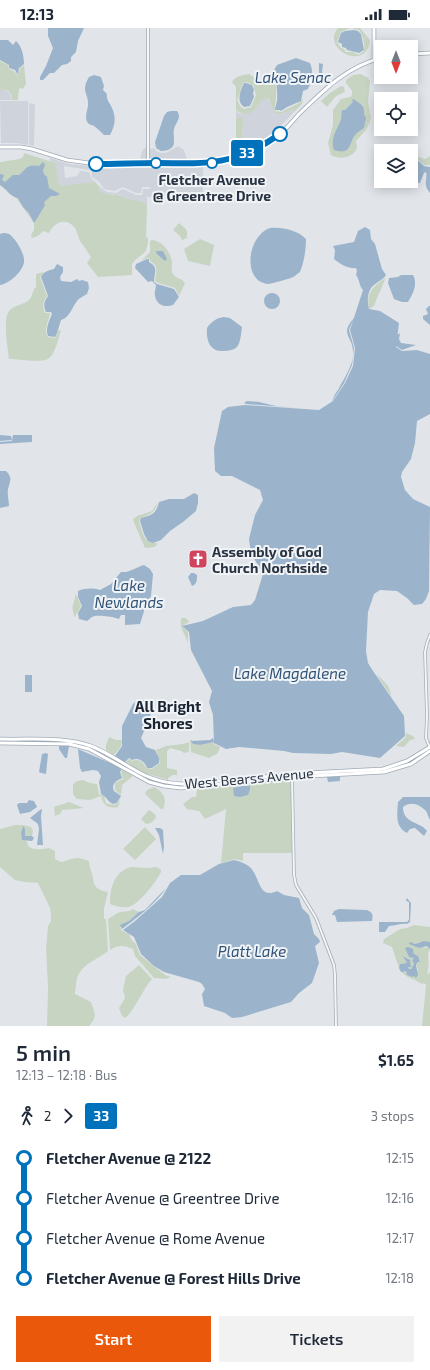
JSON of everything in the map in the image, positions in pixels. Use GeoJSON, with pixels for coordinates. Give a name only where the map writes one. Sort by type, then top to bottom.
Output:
{"type":"FeatureCollection","features":[{"type":"Feature","properties":{"kind":"main road"},"geometry":{"type":"LineString","coordinates":[[374,28],[374,40]]}},
{"type":"Feature","properties":{"kind":"main road"},"geometry":{"type":"LineString","coordinates":[[418,54],[430,53]]}},
{"type":"Feature","properties":{"kind":"main road"},"geometry":{"type":"LineString","coordinates":[[0,147],[21,147],[32,149],[78,162],[202,164],[218,162],[243,155],[264,145],[280,134],[336,80],[354,68],[374,60]]}},
{"type":"Feature","properties":{"kind":"main road","name":"West Bearss Avenue"},"geometry":{"type":"LineString","coordinates":[[0,740],[70,741],[91,746],[124,767],[152,779],[178,784],[391,767],[410,760],[430,748]]}},
{"type":"Feature","properties":{"kind":"main road","name":"West Bearss Avenue"},"geometry":{"type":"LineString","coordinates":[[0,743],[69,744],[89,749],[112,759]]}},
{"type":"Feature","properties":{"kind":"street"},"geometry":{"type":"LineString","coordinates":[[148,28],[148,163]]}},
{"type":"Feature","properties":{"kind":"street"},"geometry":{"type":"LineString","coordinates":[[430,635],[426,643],[425,652],[427,710],[426,738],[430,748]]}},
{"type":"Feature","properties":{"kind":"street"},"geometry":{"type":"LineString","coordinates":[[292,776],[294,875],[296,885],[316,918],[334,965],[336,1026]]}},
{"type":"Feature","properties":{"kind":"shaded area"},"geometry":{"type":"Polygon","coordinates":[[[4,89],[10,93],[12,100],[0,100],[0,90],[4,89]]]}},
{"type":"Feature","properties":{"kind":"shaded area"},"geometry":{"type":"Polygon","coordinates":[[[267,98],[271,103],[274,113],[279,114],[293,110],[295,111],[274,133],[235,152],[242,147],[243,120],[242,118],[237,117],[236,119],[236,110],[238,113],[246,114],[256,108],[262,99],[267,98]]]}},
{"type":"Feature","properties":{"kind":"shaded area"},"geometry":{"type":"Polygon","coordinates":[[[0,101],[28,101],[28,145],[1,143],[0,101]]]}},
{"type":"Feature","properties":{"kind":"shaded area"},"geometry":{"type":"Polygon","coordinates":[[[29,103],[35,104],[34,146],[29,145],[29,103]]]}},
{"type":"Feature","properties":{"kind":"shaded area"},"geometry":{"type":"Polygon","coordinates":[[[178,146],[184,150],[187,160],[149,159],[149,147],[150,149],[154,148],[156,151],[161,153],[166,153],[178,146]]]}},
{"type":"Feature","properties":{"kind":"shaded area"},"geometry":{"type":"Polygon","coordinates":[[[146,147],[147,159],[140,160],[142,151],[146,147]]]}},
{"type":"Feature","properties":{"kind":"shaded area"},"geometry":{"type":"Polygon","coordinates":[[[50,158],[69,164],[90,166],[89,170],[65,166],[65,177],[77,176],[80,171],[89,172],[91,178],[98,184],[95,182],[61,187],[57,185],[49,163],[50,158]]]}},
{"type":"Feature","properties":{"kind":"shaded area"},"geometry":{"type":"Polygon","coordinates":[[[91,166],[203,166],[203,193],[175,192],[175,197],[147,197],[147,205],[119,195],[110,194],[108,198],[98,196],[100,187],[107,192],[116,193],[123,189],[136,195],[142,195],[143,189],[150,189],[150,187],[142,187],[141,193],[136,193],[123,187],[115,191],[104,189],[98,181],[92,177],[91,166]]]}},
{"type":"Feature","properties":{"kind":"green space"},"geometry":{"type":"Polygon","coordinates":[[[338,28],[350,28],[360,28],[370,40],[367,50],[361,55],[354,56],[339,50],[335,43],[334,36],[338,28]],[[350,28],[341,32],[337,42],[346,52],[353,52],[358,55],[364,51],[362,35],[359,30],[350,28]]]}},
{"type":"Feature","properties":{"kind":"green space"},"geometry":{"type":"Polygon","coordinates":[[[0,61],[8,65],[9,69],[14,71],[18,76],[20,68],[24,65],[26,84],[23,89],[19,89],[18,100],[12,100],[10,93],[7,90],[0,90],[0,61]]]}},
{"type":"Feature","properties":{"kind":"green space"},"geometry":{"type":"Polygon","coordinates":[[[273,70],[276,84],[275,111],[282,112],[303,99],[302,104],[295,111],[293,110],[279,114],[274,113],[269,99],[266,98],[252,112],[245,114],[236,110],[236,87],[232,82],[235,78],[249,74],[260,82],[266,84],[273,83],[273,70]],[[246,82],[242,85],[237,100],[244,109],[251,107],[256,95],[253,85],[246,82]]]}},
{"type":"Feature","properties":{"kind":"green space"},"geometry":{"type":"Polygon","coordinates":[[[361,74],[370,81],[368,102],[371,117],[370,122],[366,130],[356,141],[357,148],[353,154],[342,158],[335,157],[331,155],[328,143],[333,125],[333,110],[341,99],[352,95],[352,91],[346,83],[346,80],[353,75],[361,74]]]}},
{"type":"Feature","properties":{"kind":"green space"},"geometry":{"type":"Polygon","coordinates":[[[341,86],[344,87],[345,92],[336,96],[327,107],[321,101],[341,86]]]}},
{"type":"Feature","properties":{"kind":"green space"},"geometry":{"type":"Polygon","coordinates":[[[237,117],[242,117],[243,120],[242,147],[240,150],[236,150],[237,117]]]}},
{"type":"Feature","properties":{"kind":"green space"},"geometry":{"type":"Polygon","coordinates":[[[24,153],[55,163],[59,186],[95,182],[100,187],[99,191],[104,194],[118,195],[147,205],[147,248],[146,251],[132,264],[132,275],[98,277],[87,263],[91,257],[80,241],[76,230],[67,222],[60,222],[51,229],[49,233],[43,231],[38,236],[32,238],[31,235],[34,230],[34,223],[17,199],[0,185],[0,162],[20,159],[23,157],[24,153]]]}},
{"type":"Feature","properties":{"kind":"green space"},"geometry":{"type":"Polygon","coordinates":[[[430,156],[430,165],[424,165],[418,159],[418,157],[425,159],[430,156]]]}},
{"type":"Feature","properties":{"kind":"green space"},"geometry":{"type":"Polygon","coordinates":[[[179,223],[186,229],[187,232],[187,238],[182,240],[173,230],[179,223]]]}},
{"type":"Feature","properties":{"kind":"green space"},"geometry":{"type":"Polygon","coordinates":[[[200,239],[214,245],[210,266],[188,261],[184,249],[200,239]]]}},
{"type":"Feature","properties":{"kind":"green space"},"geometry":{"type":"Polygon","coordinates":[[[152,240],[162,244],[167,250],[172,261],[173,274],[185,283],[179,296],[175,288],[155,281],[156,267],[150,259],[147,258],[141,261],[150,252],[150,241],[152,240]]]}},
{"type":"Feature","properties":{"kind":"green space"},"geometry":{"type":"Polygon","coordinates":[[[44,272],[40,277],[47,296],[43,308],[45,313],[50,313],[46,328],[48,337],[55,338],[58,331],[61,330],[55,350],[48,359],[44,360],[35,361],[9,359],[6,333],[6,319],[8,314],[12,308],[29,300],[36,287],[36,274],[44,272]]]}},
{"type":"Feature","properties":{"kind":"green space"},"geometry":{"type":"Polygon","coordinates":[[[385,278],[374,306],[369,309],[368,303],[371,290],[385,278]]]}},
{"type":"Feature","properties":{"kind":"green space"},"geometry":{"type":"Polygon","coordinates":[[[158,502],[152,512],[141,518],[139,521],[146,539],[153,543],[157,543],[154,547],[145,548],[133,519],[137,516],[152,511],[158,502]]]}},
{"type":"Feature","properties":{"kind":"green space"},"geometry":{"type":"Polygon","coordinates":[[[75,594],[81,606],[75,617],[73,607],[75,594]]]}},
{"type":"Feature","properties":{"kind":"green space"},"geometry":{"type":"Polygon","coordinates":[[[182,618],[186,618],[189,622],[182,626],[188,632],[188,644],[181,628],[182,618]]]}},
{"type":"Feature","properties":{"kind":"green space"},"geometry":{"type":"Polygon","coordinates":[[[376,674],[388,686],[391,696],[376,674]]]}},
{"type":"Feature","properties":{"kind":"green space"},"geometry":{"type":"Polygon","coordinates":[[[406,733],[413,736],[415,739],[410,740],[404,747],[396,746],[406,737],[406,733]]]}},
{"type":"Feature","properties":{"kind":"green space"},"geometry":{"type":"Polygon","coordinates":[[[109,737],[116,740],[122,740],[121,746],[114,755],[106,750],[109,737]]]}},
{"type":"Feature","properties":{"kind":"green space"},"geometry":{"type":"Polygon","coordinates":[[[190,740],[192,740],[193,744],[200,745],[214,742],[214,744],[220,747],[218,753],[209,758],[191,752],[190,740]]]}},
{"type":"Feature","properties":{"kind":"green space"},"geometry":{"type":"Polygon","coordinates":[[[189,742],[189,752],[184,753],[170,748],[167,751],[167,768],[177,770],[177,775],[173,775],[168,778],[168,780],[141,772],[126,762],[129,759],[132,761],[139,761],[144,764],[146,768],[152,769],[160,763],[156,750],[166,746],[189,742]]]}},
{"type":"Feature","properties":{"kind":"green space"},"geometry":{"type":"Polygon","coordinates":[[[122,769],[133,776],[122,785],[121,795],[115,790],[115,783],[123,779],[121,772],[122,769]]]}},
{"type":"Feature","properties":{"kind":"green space"},"geometry":{"type":"Polygon","coordinates":[[[83,780],[97,784],[99,794],[104,796],[106,803],[115,805],[121,799],[118,807],[106,806],[101,796],[90,800],[77,799],[73,794],[73,784],[77,781],[83,780]]]}},
{"type":"Feature","properties":{"kind":"green space"},"geometry":{"type":"Polygon","coordinates":[[[291,780],[292,853],[243,853],[243,861],[235,859],[221,863],[226,809],[205,819],[199,811],[187,809],[183,804],[192,797],[196,797],[197,789],[291,780]]]}},
{"type":"Feature","properties":{"kind":"green space"},"geometry":{"type":"Polygon","coordinates":[[[154,787],[164,796],[165,802],[163,809],[161,809],[145,794],[147,790],[154,787]]]}},
{"type":"Feature","properties":{"kind":"green space"},"geometry":{"type":"Polygon","coordinates":[[[69,802],[84,808],[62,810],[60,814],[55,816],[54,807],[69,802]]]}},
{"type":"Feature","properties":{"kind":"green space"},"geometry":{"type":"Polygon","coordinates":[[[149,810],[155,814],[156,818],[151,823],[146,824],[141,819],[149,810]]]}},
{"type":"Feature","properties":{"kind":"green space"},"geometry":{"type":"Polygon","coordinates":[[[15,825],[31,827],[33,831],[32,836],[25,836],[25,831],[22,827],[21,835],[27,841],[30,848],[49,848],[55,851],[55,859],[61,862],[77,858],[89,861],[96,886],[99,889],[108,892],[104,908],[104,919],[106,919],[108,951],[83,968],[77,978],[76,984],[75,994],[91,1002],[94,1009],[95,1017],[89,1026],[47,1026],[48,987],[46,949],[48,926],[51,921],[50,908],[38,883],[15,880],[0,867],[0,829],[15,825]]]}},
{"type":"Feature","properties":{"kind":"green space"},"geometry":{"type":"Polygon","coordinates":[[[145,827],[156,839],[135,860],[123,849],[145,827]]]}},
{"type":"Feature","properties":{"kind":"green space"},"geometry":{"type":"Polygon","coordinates":[[[131,867],[157,867],[161,870],[161,872],[147,892],[133,905],[124,907],[110,904],[114,881],[121,872],[131,867]]]}},
{"type":"Feature","properties":{"kind":"green space"},"geometry":{"type":"Polygon","coordinates":[[[133,909],[139,912],[120,927],[122,931],[129,934],[131,939],[136,944],[140,955],[165,975],[171,977],[166,979],[154,978],[135,956],[133,949],[121,946],[110,950],[108,919],[118,913],[133,909]]]}},
{"type":"Feature","properties":{"kind":"green space"},"geometry":{"type":"Polygon","coordinates":[[[414,925],[430,927],[430,942],[419,942],[415,944],[410,943],[419,948],[422,946],[425,948],[427,946],[430,949],[428,954],[429,965],[426,984],[420,983],[401,972],[404,970],[409,976],[415,976],[418,969],[416,965],[420,961],[414,954],[414,951],[408,953],[408,956],[414,957],[412,960],[414,964],[411,969],[408,968],[410,965],[409,959],[404,956],[407,963],[400,964],[399,968],[392,947],[383,943],[384,939],[400,929],[414,925]]]}},
{"type":"Feature","properties":{"kind":"green space"},"geometry":{"type":"Polygon","coordinates":[[[139,965],[152,979],[131,1012],[125,1018],[122,1016],[119,1008],[125,998],[123,990],[126,976],[139,965]]]}},
{"type":"Feature","properties":{"kind":"green space"},"geometry":{"type":"Polygon","coordinates":[[[430,972],[430,1026],[422,1026],[427,975],[430,972]]]}},
{"type":"Feature","properties":{"kind":"water"},"geometry":{"type":"Polygon","coordinates":[[[48,28],[84,28],[78,41],[76,52],[71,57],[71,61],[62,65],[54,73],[50,73],[43,80],[40,80],[53,48],[48,36],[48,28]]]}},
{"type":"Feature","properties":{"kind":"water"},"geometry":{"type":"Polygon","coordinates":[[[354,30],[361,34],[364,50],[359,53],[347,50],[338,42],[341,33],[354,30]]]}},
{"type":"Feature","properties":{"kind":"water"},"geometry":{"type":"Polygon","coordinates":[[[0,40],[8,40],[13,45],[16,41],[20,46],[24,64],[19,68],[18,75],[15,70],[9,68],[9,65],[0,60],[0,40]]]}},
{"type":"Feature","properties":{"kind":"water","name":"Lake Senac"},"geometry":{"type":"Polygon","coordinates":[[[296,58],[310,63],[312,73],[308,89],[303,91],[301,101],[281,111],[275,110],[277,95],[274,70],[277,65],[296,58]]]}},
{"type":"Feature","properties":{"kind":"water"},"geometry":{"type":"Polygon","coordinates":[[[319,63],[323,64],[322,72],[324,80],[319,85],[317,84],[319,63]]]}},
{"type":"Feature","properties":{"kind":"water"},"geometry":{"type":"Polygon","coordinates":[[[94,75],[101,77],[104,86],[103,90],[107,94],[107,99],[113,110],[115,118],[110,135],[104,135],[86,120],[88,101],[85,86],[89,77],[94,75]]]}},
{"type":"Feature","properties":{"kind":"water"},"geometry":{"type":"Polygon","coordinates":[[[244,83],[252,85],[254,97],[250,106],[244,107],[239,99],[244,83]]]}},
{"type":"Feature","properties":{"kind":"water"},"geometry":{"type":"Polygon","coordinates":[[[354,99],[361,104],[364,110],[366,118],[364,128],[356,134],[347,150],[334,150],[333,139],[341,121],[342,110],[345,110],[354,99]]]}},
{"type":"Feature","properties":{"kind":"water"},"geometry":{"type":"Polygon","coordinates":[[[177,111],[179,116],[174,129],[174,143],[171,149],[161,151],[156,148],[155,142],[164,116],[167,112],[177,111]]]}},
{"type":"Feature","properties":{"kind":"water"},"geometry":{"type":"Polygon","coordinates":[[[418,160],[424,166],[430,167],[430,193],[426,187],[426,172],[424,173],[420,183],[418,183],[418,160]]]}},
{"type":"Feature","properties":{"kind":"water"},"geometry":{"type":"Polygon","coordinates":[[[43,162],[45,165],[43,170],[47,177],[49,188],[60,194],[51,196],[44,202],[45,205],[34,223],[18,198],[13,196],[0,185],[0,174],[4,175],[2,180],[5,182],[13,175],[19,175],[29,166],[39,166],[43,162]]]}},
{"type":"Feature","properties":{"kind":"water","name":"Lake Magdalene"},"geometry":{"type":"Polygon","coordinates":[[[365,227],[370,230],[371,239],[375,244],[382,269],[386,275],[370,290],[368,300],[369,309],[380,311],[399,323],[396,347],[402,351],[417,350],[430,354],[430,414],[417,421],[415,443],[411,459],[402,472],[401,477],[405,490],[413,499],[430,507],[429,591],[422,604],[414,605],[397,591],[380,590],[374,594],[368,612],[366,651],[368,663],[404,716],[405,736],[380,758],[342,752],[331,754],[293,753],[239,747],[226,749],[214,743],[213,715],[209,702],[212,691],[191,650],[189,632],[182,626],[203,621],[233,607],[251,605],[255,600],[263,574],[251,553],[249,539],[255,515],[263,500],[260,490],[232,476],[221,476],[215,471],[214,448],[222,411],[228,407],[245,405],[319,410],[333,401],[345,383],[353,366],[355,348],[350,330],[363,290],[356,275],[356,268],[344,266],[334,259],[335,250],[333,246],[354,242],[358,231],[365,227]]]}},
{"type":"Feature","properties":{"kind":"water"},"geometry":{"type":"Polygon","coordinates":[[[270,228],[280,228],[294,231],[306,239],[306,243],[304,260],[300,272],[290,278],[268,284],[259,281],[255,277],[252,271],[250,258],[253,245],[256,240],[262,233],[270,228]]]}},
{"type":"Feature","properties":{"kind":"water"},"geometry":{"type":"Polygon","coordinates":[[[0,234],[9,234],[19,246],[24,257],[24,264],[16,276],[8,282],[0,285],[0,234]]]}},
{"type":"Feature","properties":{"kind":"water"},"geometry":{"type":"Polygon","coordinates":[[[156,251],[163,251],[167,259],[165,261],[157,254],[156,251]]]}},
{"type":"Feature","properties":{"kind":"water"},"geometry":{"type":"Polygon","coordinates":[[[149,259],[149,262],[155,268],[154,282],[174,289],[179,297],[173,305],[161,305],[157,301],[155,294],[156,285],[152,281],[148,282],[135,268],[136,264],[149,259]]]}},
{"type":"Feature","properties":{"kind":"water"},"geometry":{"type":"Polygon","coordinates":[[[57,264],[63,267],[63,272],[60,277],[61,281],[71,282],[77,279],[79,281],[82,280],[88,282],[89,288],[87,294],[78,300],[68,315],[61,320],[55,337],[48,336],[47,333],[52,314],[51,312],[46,312],[44,307],[48,296],[41,277],[48,271],[54,269],[57,264]]]}},
{"type":"Feature","properties":{"kind":"water"},"geometry":{"type":"Polygon","coordinates":[[[401,275],[413,275],[414,278],[414,289],[408,302],[402,302],[394,299],[388,283],[389,278],[398,277],[401,275]]]}},
{"type":"Feature","properties":{"kind":"water"},"geometry":{"type":"Polygon","coordinates":[[[269,293],[275,293],[280,298],[278,307],[275,309],[269,309],[264,304],[264,298],[269,293]]]}},
{"type":"Feature","properties":{"kind":"water"},"geometry":{"type":"Polygon","coordinates":[[[429,306],[430,325],[423,319],[423,316],[428,314],[426,309],[429,306]]]}},
{"type":"Feature","properties":{"kind":"water"},"geometry":{"type":"Polygon","coordinates":[[[224,317],[230,318],[242,327],[241,335],[236,348],[229,351],[219,351],[212,348],[210,345],[207,337],[207,328],[214,321],[224,317]]]}},
{"type":"Feature","properties":{"kind":"water"},"geometry":{"type":"Polygon","coordinates":[[[354,318],[349,330],[354,348],[353,356],[351,342],[347,332],[354,318]]]}},
{"type":"Feature","properties":{"kind":"water"},"geometry":{"type":"Polygon","coordinates":[[[400,333],[399,339],[401,343],[416,345],[402,350],[396,346],[397,335],[400,333]]]}},
{"type":"Feature","properties":{"kind":"water"},"geometry":{"type":"Polygon","coordinates":[[[353,358],[352,365],[344,383],[332,401],[353,358]]]}},
{"type":"Feature","properties":{"kind":"water"},"geometry":{"type":"Polygon","coordinates":[[[247,401],[298,408],[246,404],[244,403],[247,401]]]}},
{"type":"Feature","properties":{"kind":"water"},"geometry":{"type":"Polygon","coordinates":[[[0,435],[11,436],[12,440],[0,441],[0,435]]]}},
{"type":"Feature","properties":{"kind":"water"},"geometry":{"type":"Polygon","coordinates":[[[13,435],[32,435],[32,442],[0,444],[0,442],[12,441],[13,435]]]}},
{"type":"Feature","properties":{"kind":"water"},"geometry":{"type":"Polygon","coordinates":[[[0,471],[6,471],[10,476],[10,480],[8,491],[9,506],[0,508],[0,471]]]}},
{"type":"Feature","properties":{"kind":"water"},"geometry":{"type":"Polygon","coordinates":[[[194,493],[198,495],[196,511],[161,540],[153,543],[148,541],[140,521],[141,518],[153,513],[159,502],[169,499],[184,499],[194,493]]]}},
{"type":"Feature","properties":{"kind":"water","name":"Lake Newlands"},"geometry":{"type":"Polygon","coordinates":[[[144,565],[150,569],[153,574],[151,596],[140,624],[125,625],[125,615],[121,615],[119,619],[94,616],[87,621],[79,619],[78,613],[82,606],[78,597],[78,591],[84,589],[100,590],[111,584],[121,572],[130,571],[144,565]]]}},
{"type":"Feature","properties":{"kind":"water"},"geometry":{"type":"Polygon","coordinates":[[[191,573],[197,575],[196,583],[192,586],[188,577],[191,573]]]}},
{"type":"Feature","properties":{"kind":"water"},"geometry":{"type":"Polygon","coordinates":[[[25,675],[32,675],[32,692],[25,692],[25,675]]]}},
{"type":"Feature","properties":{"kind":"water"},"geometry":{"type":"Polygon","coordinates":[[[138,700],[146,700],[152,704],[150,718],[141,738],[146,747],[155,750],[159,758],[159,763],[152,768],[147,768],[141,761],[137,759],[132,760],[129,758],[120,772],[122,778],[113,786],[114,791],[121,796],[117,803],[113,804],[101,794],[99,782],[101,776],[98,771],[93,770],[82,772],[80,768],[78,749],[110,763],[122,746],[122,726],[133,704],[138,700]]]}},
{"type":"Feature","properties":{"kind":"water"},"geometry":{"type":"Polygon","coordinates":[[[213,738],[214,742],[200,745],[193,744],[191,741],[210,740],[213,738]]]}},
{"type":"Feature","properties":{"kind":"water"},"geometry":{"type":"Polygon","coordinates":[[[59,745],[69,746],[67,758],[65,758],[59,749],[59,745]]]}},
{"type":"Feature","properties":{"kind":"water"},"geometry":{"type":"Polygon","coordinates":[[[42,754],[48,754],[46,774],[39,772],[42,754]]]}},
{"type":"Feature","properties":{"kind":"water"},"geometry":{"type":"Polygon","coordinates":[[[340,776],[340,781],[328,782],[327,777],[340,776]]]}},
{"type":"Feature","properties":{"kind":"water"},"geometry":{"type":"Polygon","coordinates":[[[245,785],[250,786],[248,795],[240,797],[234,796],[233,788],[245,785]]]}},
{"type":"Feature","properties":{"kind":"water"},"geometry":{"type":"Polygon","coordinates":[[[403,797],[430,797],[430,820],[426,811],[418,805],[409,804],[403,807],[406,817],[427,831],[424,836],[415,828],[410,829],[407,833],[400,827],[397,816],[398,802],[403,797]]]}},
{"type":"Feature","properties":{"kind":"water"},"geometry":{"type":"Polygon","coordinates":[[[29,800],[34,801],[37,807],[30,812],[20,814],[17,805],[19,803],[27,803],[29,800]]]}},
{"type":"Feature","properties":{"kind":"water"},"geometry":{"type":"Polygon","coordinates":[[[42,809],[43,845],[37,845],[39,829],[38,824],[30,818],[42,809]]]}},
{"type":"Feature","properties":{"kind":"water"},"geometry":{"type":"Polygon","coordinates":[[[23,826],[25,829],[25,836],[32,836],[34,838],[32,841],[22,840],[21,833],[23,826]]]}},
{"type":"Feature","properties":{"kind":"water"},"geometry":{"type":"Polygon","coordinates":[[[155,828],[160,828],[163,830],[163,854],[159,835],[155,828]]]}},
{"type":"Feature","properties":{"kind":"water","name":"Platt Lake"},"geometry":{"type":"Polygon","coordinates":[[[234,860],[245,864],[251,869],[261,888],[267,893],[277,891],[284,895],[299,898],[302,908],[309,915],[314,934],[320,942],[315,946],[319,963],[312,983],[299,993],[291,1002],[242,1017],[232,1018],[225,1013],[204,1006],[202,994],[205,989],[199,982],[164,972],[154,966],[141,954],[134,937],[123,930],[162,897],[170,883],[181,875],[200,875],[219,864],[234,860]]]}},
{"type":"Feature","properties":{"kind":"water"},"geometry":{"type":"Polygon","coordinates":[[[166,888],[162,894],[145,910],[166,888]]]}},
{"type":"Feature","properties":{"kind":"water"},"geometry":{"type":"Polygon","coordinates":[[[407,898],[411,903],[410,922],[407,924],[389,926],[385,932],[379,932],[379,922],[407,922],[409,920],[409,902],[406,901],[407,898]]]}},
{"type":"Feature","properties":{"kind":"water"},"geometry":{"type":"Polygon","coordinates":[[[339,909],[367,910],[372,914],[372,921],[337,922],[335,915],[332,915],[334,911],[339,909]]]}},
{"type":"Feature","properties":{"kind":"water"},"geometry":{"type":"Polygon","coordinates":[[[145,910],[122,929],[120,925],[129,921],[139,912],[145,910]]]}},
{"type":"Feature","properties":{"kind":"water"},"geometry":{"type":"Polygon","coordinates":[[[424,941],[430,942],[430,949],[427,946],[419,948],[409,944],[410,942],[415,944],[424,941]]]}},
{"type":"Feature","properties":{"kind":"water"},"geometry":{"type":"Polygon","coordinates":[[[408,947],[413,949],[414,954],[418,956],[420,962],[416,965],[418,975],[416,978],[414,976],[412,977],[407,975],[406,971],[401,972],[399,968],[400,964],[407,963],[403,956],[410,960],[411,967],[408,967],[409,969],[411,969],[414,964],[412,960],[414,958],[409,957],[405,948],[408,947]]]}},
{"type":"Feature","properties":{"kind":"bus line","name":"33"},"geometry":{"type":"LineString","coordinates":[[96,164],[211,163],[243,155],[264,145],[280,134]]}},
{"type":"Feature","properties":{"kind":"place","name":"Fletcher Avenue @ Greentree Drive"},"geometry":{"type":"Point","coordinates":[212,163]}},
{"type":"Feature","properties":{"kind":"place","name":"Assembly of God Church Northside"},"geometry":{"type":"Point","coordinates":[198,559]}},
{"type":"Feature","properties":{"kind":"district","name":"All Bright Shores"},"geometry":{"type":"Point","coordinates":[168,714]}}]}
